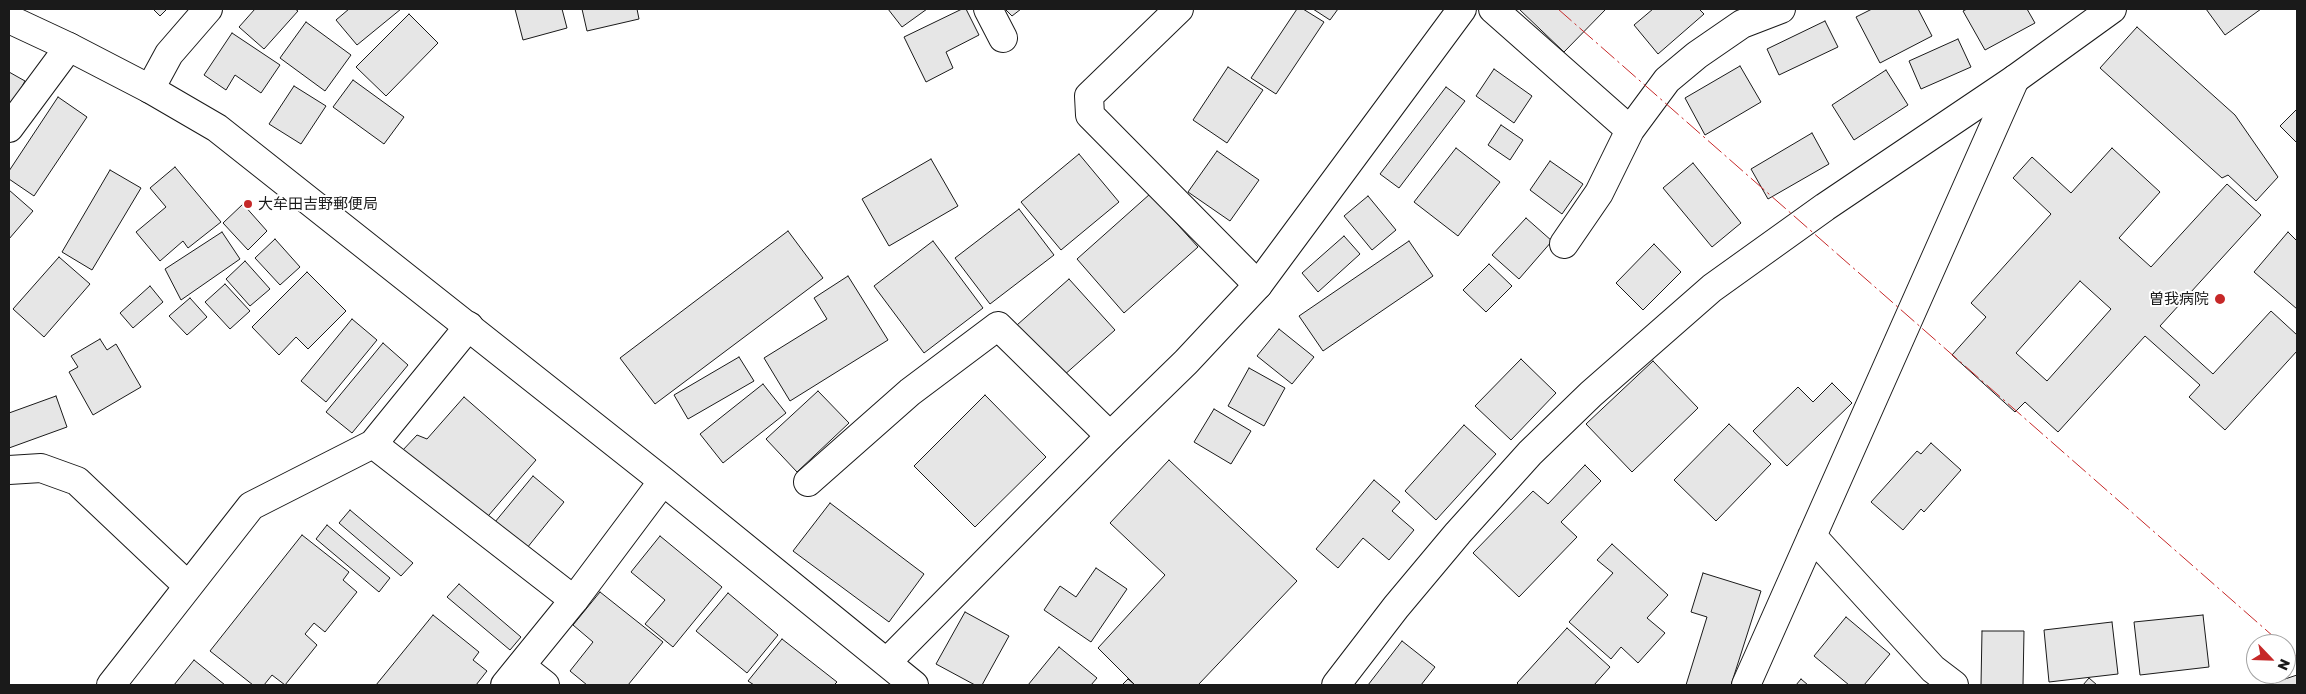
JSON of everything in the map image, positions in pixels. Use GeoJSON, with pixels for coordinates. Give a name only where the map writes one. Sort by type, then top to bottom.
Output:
{"type":"FeatureCollection","features":[{"type":"Feature","properties":{"kind":"street"},"geometry":{"type":"LineString","coordinates":[[150,89],[168,54],[208,9]]}},
{"type":"Feature","properties":{"kind":"street"},"geometry":{"type":"LineString","coordinates":[[988,9],[1003,38]]}},
{"type":"Feature","properties":{"kind":"street"},"geometry":{"type":"LineString","coordinates":[[1179,9],[1089,96],[1090,115],[1258,285]]}},
{"type":"Feature","properties":{"kind":"street"},"geometry":{"type":"LineString","coordinates":[[887,662],[1110,436],[1186,362],[1258,285],[1462,9]]}},
{"type":"Feature","properties":{"kind":"street"},"geometry":{"type":"LineString","coordinates":[[1493,9],[1630,130]]}},
{"type":"Feature","properties":{"kind":"street"},"geometry":{"type":"LineString","coordinates":[[1564,244],[1599,193],[1630,130],[1667,80],[1697,55],[1742,24],[1781,9]]}},
{"type":"Feature","properties":{"kind":"street"},"geometry":{"type":"LineString","coordinates":[[1336,685],[1396,607],[1458,533],[1530,453],[1590,394],[1712,288],[1825,206],[2016,79],[2112,9]]}},
{"type":"Feature","properties":{"kind":"street"},"geometry":{"type":"LineString","coordinates":[[9,19],[69,47],[150,89],[217,128],[663,481],[914,685]]}},
{"type":"Feature","properties":{"kind":"street"},"geometry":{"type":"LineString","coordinates":[[9,128],[69,47]]}},
{"type":"Feature","properties":{"kind":"street"},"geometry":{"type":"LineString","coordinates":[[1746,685],[2016,79]]}},
{"type":"Feature","properties":{"kind":"street"},"geometry":{"type":"LineString","coordinates":[[111,685],[251,506],[373,444],[468,326]]}},
{"type":"Feature","properties":{"kind":"street"},"geometry":{"type":"LineString","coordinates":[[808,482],[910,392],[998,326],[1110,436]]}},
{"type":"Feature","properties":{"kind":"street"},"geometry":{"type":"LineString","coordinates":[[373,444],[574,600]]}},
{"type":"Feature","properties":{"kind":"street"},"geometry":{"type":"LineString","coordinates":[[9,470],[41,468],[77,482],[188,586]]}},
{"type":"Feature","properties":{"kind":"street"},"geometry":{"type":"LineString","coordinates":[[545,685],[513,676],[574,600],[663,481]]}},
{"type":"Feature","properties":{"kind":"street"},"geometry":{"type":"LineString","coordinates":[[1812,536],[1933,669],[1954,685]]}},
{"type":"Feature","properties":{"kind":"building"},"geometry":{"type":"Polygon","coordinates":[[[153,9],[167,9],[160,16],[153,9]]]}},
{"type":"Feature","properties":{"kind":"building"},"geometry":{"type":"Polygon","coordinates":[[[255,9],[295,9],[298,11],[264,49],[239,27],[255,9]]]}},
{"type":"Feature","properties":{"kind":"building"},"geometry":{"type":"Polygon","coordinates":[[[349,9],[401,9],[357,45],[336,20],[349,9]]]}},
{"type":"Feature","properties":{"kind":"building"},"geometry":{"type":"Polygon","coordinates":[[[515,9],[562,9],[567,28],[523,40],[515,9]]]}},
{"type":"Feature","properties":{"kind":"building"},"geometry":{"type":"Polygon","coordinates":[[[582,9],[637,9],[639,19],[587,31],[582,9]]]}},
{"type":"Feature","properties":{"kind":"building"},"geometry":{"type":"Polygon","coordinates":[[[888,9],[927,9],[902,27],[888,9]]]}},
{"type":"Feature","properties":{"kind":"building"},"geometry":{"type":"Polygon","coordinates":[[[962,9],[966,9],[979,35],[946,52],[953,68],[926,82],[904,37],[962,9]]]}},
{"type":"Feature","properties":{"kind":"building"},"geometry":{"type":"Polygon","coordinates":[[[1005,9],[1021,9],[1012,16],[1005,9]]]}},
{"type":"Feature","properties":{"kind":"building"},"geometry":{"type":"Polygon","coordinates":[[[1297,9],[1303,9],[1324,22],[1276,94],[1251,78],[1297,9]]]}},
{"type":"Feature","properties":{"kind":"building"},"geometry":{"type":"Polygon","coordinates":[[[1313,9],[1338,9],[1330,20],[1313,9]]]}},
{"type":"Feature","properties":{"kind":"building"},"geometry":{"type":"Polygon","coordinates":[[[1519,9],[1606,9],[1564,52],[1519,9]]]}},
{"type":"Feature","properties":{"kind":"building"},"geometry":{"type":"Polygon","coordinates":[[[1653,9],[1699,9],[1704,14],[1658,54],[1634,25],[1653,9]]]}},
{"type":"Feature","properties":{"kind":"building"},"geometry":{"type":"Polygon","coordinates":[[[1872,9],[1918,9],[1932,36],[1880,63],[1856,17],[1872,9]]]}},
{"type":"Feature","properties":{"kind":"building"},"geometry":{"type":"Polygon","coordinates":[[[1967,9],[2027,9],[2035,23],[1985,50],[1963,11],[1967,9]]]}},
{"type":"Feature","properties":{"kind":"building"},"geometry":{"type":"Polygon","coordinates":[[[2206,9],[2261,9],[2225,35],[2206,9]]]}},
{"type":"Feature","properties":{"kind":"building"},"geometry":{"type":"Polygon","coordinates":[[[409,14],[438,43],[386,96],[356,67],[409,14]]]}},
{"type":"Feature","properties":{"kind":"building"},"geometry":{"type":"Polygon","coordinates":[[[1825,21],[1838,47],[1779,75],[1767,49],[1825,21]]]}},
{"type":"Feature","properties":{"kind":"building"},"geometry":{"type":"Polygon","coordinates":[[[306,22],[351,55],[325,91],[280,58],[306,22]]]}},
{"type":"Feature","properties":{"kind":"building"},"geometry":{"type":"Polygon","coordinates":[[[2137,27],[2235,115],[2278,177],[2256,201],[2228,175],[2222,178],[2100,68],[2137,27]]]}},
{"type":"Feature","properties":{"kind":"building"},"geometry":{"type":"Polygon","coordinates":[[[232,33],[280,65],[261,93],[235,75],[226,90],[204,75],[232,33]]]}},
{"type":"Feature","properties":{"kind":"building"},"geometry":{"type":"Polygon","coordinates":[[[1958,39],[1971,67],[1921,89],[1909,61],[1958,39]]]}},
{"type":"Feature","properties":{"kind":"building"},"geometry":{"type":"Polygon","coordinates":[[[1740,66],[1761,102],[1705,135],[1685,98],[1740,66]]]}},
{"type":"Feature","properties":{"kind":"building"},"geometry":{"type":"Polygon","coordinates":[[[1228,67],[1263,90],[1227,143],[1193,120],[1228,67]]]}},
{"type":"Feature","properties":{"kind":"building"},"geometry":{"type":"Polygon","coordinates":[[[1494,69],[1532,96],[1514,123],[1476,96],[1494,69]]]}},
{"type":"Feature","properties":{"kind":"building"},"geometry":{"type":"Polygon","coordinates":[[[1886,70],[1908,105],[1854,140],[1832,105],[1886,70]]]}},
{"type":"Feature","properties":{"kind":"building"},"geometry":{"type":"Polygon","coordinates":[[[9,72],[25,81],[9,110],[9,72]]]}},
{"type":"Feature","properties":{"kind":"building"},"geometry":{"type":"Polygon","coordinates":[[[353,80],[404,117],[384,144],[333,107],[353,80]]]}},
{"type":"Feature","properties":{"kind":"building"},"geometry":{"type":"Polygon","coordinates":[[[294,86],[326,106],[301,144],[269,124],[294,86]]]}},
{"type":"Feature","properties":{"kind":"building"},"geometry":{"type":"Polygon","coordinates":[[[1446,87],[1465,101],[1399,188],[1380,174],[1446,87]]]}},
{"type":"Feature","properties":{"kind":"building"},"geometry":{"type":"Polygon","coordinates":[[[58,97],[87,117],[34,196],[9,179],[9,171],[58,97]]]}},
{"type":"Feature","properties":{"kind":"building"},"geometry":{"type":"Polygon","coordinates":[[[2297,109],[2297,143],[2280,126],[2297,109]]]}},
{"type":"Feature","properties":{"kind":"building"},"geometry":{"type":"Polygon","coordinates":[[[1501,125],[1523,140],[1510,160],[1488,145],[1501,125]]]}},
{"type":"Feature","properties":{"kind":"building"},"geometry":{"type":"Polygon","coordinates":[[[1812,133],[1829,164],[1768,199],[1751,169],[1812,133]]]}},
{"type":"Feature","properties":{"kind":"building"},"geometry":{"type":"Polygon","coordinates":[[[1456,148],[1500,182],[1458,236],[1414,202],[1456,148]]]}},
{"type":"Feature","properties":{"kind":"building"},"geometry":{"type":"Polygon","coordinates":[[[2112,148],[2160,192],[2119,238],[2151,267],[2227,184],[2261,215],[2160,326],[2213,374],[2271,311],[2297,335],[2297,351],[2225,430],[2189,397],[2200,385],[2145,336],[2058,432],[2025,402],[2015,412],[1952,355],[1986,317],[1971,303],[2051,214],[2013,178],[2032,157],[2071,193],[2112,148]],[[2080,281],[2016,353],[2047,381],[2111,309],[2080,281]]]}},
{"type":"Feature","properties":{"kind":"building"},"geometry":{"type":"Polygon","coordinates":[[[1217,151],[1259,180],[1230,221],[1188,192],[1217,151]]]}},
{"type":"Feature","properties":{"kind":"building"},"geometry":{"type":"Polygon","coordinates":[[[1079,154],[1119,202],[1061,250],[1021,202],[1079,154]]]}},
{"type":"Feature","properties":{"kind":"building"},"geometry":{"type":"Polygon","coordinates":[[[931,159],[958,206],[889,246],[862,199],[931,159]]]}},
{"type":"Feature","properties":{"kind":"building"},"geometry":{"type":"Polygon","coordinates":[[[1550,161],[1583,184],[1562,214],[1530,190],[1550,161]]]}},
{"type":"Feature","properties":{"kind":"building"},"geometry":{"type":"Polygon","coordinates":[[[1693,163],[1741,223],[1712,247],[1663,188],[1693,163]]]}},
{"type":"Feature","properties":{"kind":"building"},"geometry":{"type":"Polygon","coordinates":[[[175,167],[221,222],[188,248],[183,241],[160,261],[136,232],[166,207],[150,188],[175,167]]]}},
{"type":"Feature","properties":{"kind":"building"},"geometry":{"type":"Polygon","coordinates":[[[110,170],[141,188],[92,270],[62,252],[110,170]]]}},
{"type":"Feature","properties":{"kind":"building"},"geometry":{"type":"Polygon","coordinates":[[[9,190],[33,211],[9,239],[9,190]]]}},
{"type":"Feature","properties":{"kind":"building"},"geometry":{"type":"Polygon","coordinates":[[[1150,194],[1198,247],[1124,313],[1077,259],[1150,194]]]}},
{"type":"Feature","properties":{"kind":"building"},"geometry":{"type":"Polygon","coordinates":[[[1368,196],[1396,230],[1372,250],[1344,216],[1368,196]]]}},
{"type":"Feature","properties":{"kind":"building"},"geometry":{"type":"Polygon","coordinates":[[[243,204],[267,231],[248,250],[223,223],[243,204]]]}},
{"type":"Feature","properties":{"kind":"building"},"geometry":{"type":"Polygon","coordinates":[[[1019,209],[1054,255],[990,304],[955,258],[1019,209]]]}},
{"type":"Feature","properties":{"kind":"building"},"geometry":{"type":"Polygon","coordinates":[[[1526,218],[1552,241],[1519,279],[1492,255],[1526,218]]]}},
{"type":"Feature","properties":{"kind":"building"},"geometry":{"type":"Polygon","coordinates":[[[788,231],[823,278],[655,404],[620,358],[788,231]]]}},
{"type":"Feature","properties":{"kind":"building"},"geometry":{"type":"Polygon","coordinates":[[[222,232],[240,259],[181,300],[165,269],[222,232]]]}},
{"type":"Feature","properties":{"kind":"building"},"geometry":{"type":"Polygon","coordinates":[[[2288,232],[2297,241],[2297,309],[2254,272],[2288,232]]]}},
{"type":"Feature","properties":{"kind":"building"},"geometry":{"type":"Polygon","coordinates":[[[1344,236],[1360,254],[1318,292],[1302,273],[1344,236]]]}},
{"type":"Feature","properties":{"kind":"building"},"geometry":{"type":"Polygon","coordinates":[[[275,239],[300,267],[280,285],[255,258],[275,239]]]}},
{"type":"Feature","properties":{"kind":"building"},"geometry":{"type":"Polygon","coordinates":[[[933,241],[983,308],[924,353],[874,286],[933,241]]]}},
{"type":"Feature","properties":{"kind":"building"},"geometry":{"type":"Polygon","coordinates":[[[1409,241],[1433,276],[1323,351],[1299,316],[1409,241]]]}},
{"type":"Feature","properties":{"kind":"building"},"geometry":{"type":"Polygon","coordinates":[[[1654,244],[1681,272],[1643,310],[1616,283],[1654,244]]]}},
{"type":"Feature","properties":{"kind":"building"},"geometry":{"type":"Polygon","coordinates":[[[59,257],[90,284],[44,337],[13,309],[59,257]]]}},
{"type":"Feature","properties":{"kind":"building"},"geometry":{"type":"Polygon","coordinates":[[[245,261],[270,289],[250,306],[226,279],[245,261]]]}},
{"type":"Feature","properties":{"kind":"building"},"geometry":{"type":"Polygon","coordinates":[[[1489,264],[1512,286],[1486,312],[1463,290],[1489,264]]]}},
{"type":"Feature","properties":{"kind":"building"},"geometry":{"type":"Polygon","coordinates":[[[307,272],[346,311],[308,349],[296,337],[279,355],[252,327],[307,272]]]}},
{"type":"Feature","properties":{"kind":"building"},"geometry":{"type":"Polygon","coordinates":[[[848,276],[888,340],[790,401],[764,358],[827,319],[814,298],[848,276]]]}},
{"type":"Feature","properties":{"kind":"building"},"geometry":{"type":"Polygon","coordinates":[[[1069,279],[1115,330],[1063,376],[1017,325],[1069,279]]]}},
{"type":"Feature","properties":{"kind":"building"},"geometry":{"type":"Polygon","coordinates":[[[225,284],[250,311],[230,329],[205,302],[225,284]]]}},
{"type":"Feature","properties":{"kind":"building"},"geometry":{"type":"Polygon","coordinates":[[[150,286],[163,302],[133,328],[120,313],[150,286]]]}},
{"type":"Feature","properties":{"kind":"building"},"geometry":{"type":"Polygon","coordinates":[[[190,298],[207,317],[187,335],[169,316],[190,298]]]}},
{"type":"Feature","properties":{"kind":"building"},"geometry":{"type":"Polygon","coordinates":[[[352,319],[377,340],[326,402],[301,381],[352,319]]]}},
{"type":"Feature","properties":{"kind":"building"},"geometry":{"type":"Polygon","coordinates":[[[1279,329],[1314,357],[1292,384],[1257,356],[1279,329]]]}},
{"type":"Feature","properties":{"kind":"building"},"geometry":{"type":"Polygon","coordinates":[[[100,339],[107,350],[116,344],[141,387],[93,415],[69,372],[78,367],[71,356],[100,339]]]}},
{"type":"Feature","properties":{"kind":"building"},"geometry":{"type":"Polygon","coordinates":[[[383,343],[408,365],[352,433],[326,412],[383,343]]]}},
{"type":"Feature","properties":{"kind":"building"},"geometry":{"type":"Polygon","coordinates":[[[739,357],[754,381],[688,419],[674,395],[739,357]]]}},
{"type":"Feature","properties":{"kind":"building"},"geometry":{"type":"Polygon","coordinates":[[[1521,359],[1556,393],[1511,440],[1475,406],[1521,359]]]}},
{"type":"Feature","properties":{"kind":"building"},"geometry":{"type":"Polygon","coordinates":[[[1653,361],[1698,408],[1632,472],[1586,424],[1653,361]]]}},
{"type":"Feature","properties":{"kind":"building"},"geometry":{"type":"Polygon","coordinates":[[[1249,368],[1285,388],[1264,426],[1228,406],[1249,368]]]}},
{"type":"Feature","properties":{"kind":"building"},"geometry":{"type":"Polygon","coordinates":[[[1832,383],[1852,403],[1787,466],[1753,431],[1798,387],[1813,402],[1832,383]]]}},
{"type":"Feature","properties":{"kind":"building"},"geometry":{"type":"Polygon","coordinates":[[[763,384],[786,413],[723,463],[700,434],[763,384]]]}},
{"type":"Feature","properties":{"kind":"building"},"geometry":{"type":"Polygon","coordinates":[[[818,391],[849,423],[797,472],[766,439],[818,391]]]}},
{"type":"Feature","properties":{"kind":"building"},"geometry":{"type":"Polygon","coordinates":[[[985,395],[1046,457],[975,527],[914,466],[985,395]]]}},
{"type":"Feature","properties":{"kind":"building"},"geometry":{"type":"Polygon","coordinates":[[[56,396],[67,427],[9,448],[9,413],[56,396]]]}},
{"type":"Feature","properties":{"kind":"building"},"geometry":{"type":"Polygon","coordinates":[[[464,397],[536,460],[483,522],[402,451],[417,435],[427,439],[464,397]]]}},
{"type":"Feature","properties":{"kind":"building"},"geometry":{"type":"Polygon","coordinates":[[[1214,409],[1251,431],[1231,464],[1194,442],[1214,409]]]}},
{"type":"Feature","properties":{"kind":"building"},"geometry":{"type":"Polygon","coordinates":[[[1729,424],[1771,464],[1716,521],[1674,480],[1729,424]]]}},
{"type":"Feature","properties":{"kind":"building"},"geometry":{"type":"Polygon","coordinates":[[[1464,425],[1496,454],[1436,520],[1405,491],[1464,425]]]}},
{"type":"Feature","properties":{"kind":"building"},"geometry":{"type":"Polygon","coordinates":[[[1931,443],[1961,470],[1924,512],[1921,509],[1903,530],[1871,502],[1917,451],[1921,454],[1931,443]]]}},
{"type":"Feature","properties":{"kind":"building"},"geometry":{"type":"Polygon","coordinates":[[[1169,460],[1297,581],[1198,685],[1135,685],[1098,648],[1165,575],[1110,523],[1169,460]]]}},
{"type":"Feature","properties":{"kind":"building"},"geometry":{"type":"Polygon","coordinates":[[[1585,465],[1601,481],[1561,522],[1577,537],[1519,597],[1473,553],[1533,491],[1548,504],[1585,465]]]}},
{"type":"Feature","properties":{"kind":"building"},"geometry":{"type":"Polygon","coordinates":[[[533,476],[564,502],[527,548],[495,522],[533,476]]]}},
{"type":"Feature","properties":{"kind":"building"},"geometry":{"type":"Polygon","coordinates":[[[1374,480],[1400,502],[1392,511],[1414,530],[1389,560],[1363,538],[1338,568],[1316,549],[1374,480]]]}},
{"type":"Feature","properties":{"kind":"building"},"geometry":{"type":"Polygon","coordinates":[[[830,503],[924,574],[889,622],[793,551],[830,503]]]}},
{"type":"Feature","properties":{"kind":"building"},"geometry":{"type":"Polygon","coordinates":[[[350,510],[413,563],[401,576],[339,523],[350,510]]]}},
{"type":"Feature","properties":{"kind":"building"},"geometry":{"type":"Polygon","coordinates":[[[327,525],[390,578],[379,592],[316,539],[327,525]]]}},
{"type":"Feature","properties":{"kind":"building"},"geometry":{"type":"Polygon","coordinates":[[[302,535],[349,572],[343,580],[357,592],[325,632],[314,623],[305,634],[317,645],[285,685],[272,675],[264,685],[253,685],[210,651],[302,535]]]}},
{"type":"Feature","properties":{"kind":"building"},"geometry":{"type":"Polygon","coordinates":[[[660,536],[722,587],[673,647],[645,624],[665,600],[631,572],[660,536]]]}},
{"type":"Feature","properties":{"kind":"building"},"geometry":{"type":"Polygon","coordinates":[[[1612,544],[1668,595],[1647,618],[1665,633],[1638,663],[1621,647],[1611,659],[1569,622],[1613,573],[1597,560],[1612,544]]]}},
{"type":"Feature","properties":{"kind":"building"},"geometry":{"type":"Polygon","coordinates":[[[1096,568],[1127,589],[1091,642],[1044,610],[1060,586],[1076,597],[1096,568]]]}},
{"type":"Feature","properties":{"kind":"building"},"geometry":{"type":"Polygon","coordinates":[[[1703,573],[1761,591],[1731,685],[1686,685],[1707,617],[1691,612],[1703,573]]]}},
{"type":"Feature","properties":{"kind":"building"},"geometry":{"type":"Polygon","coordinates":[[[459,584],[521,637],[510,650],[447,597],[459,584]]]}},
{"type":"Feature","properties":{"kind":"building"},"geometry":{"type":"Polygon","coordinates":[[[600,592],[663,642],[628,685],[587,685],[570,671],[593,642],[573,625],[600,592]]]}},
{"type":"Feature","properties":{"kind":"building"},"geometry":{"type":"Polygon","coordinates":[[[728,593],[778,635],[747,673],[696,631],[728,593]]]}},
{"type":"Feature","properties":{"kind":"building"},"geometry":{"type":"Polygon","coordinates":[[[965,612],[1009,636],[982,685],[975,685],[936,664],[965,612]]]}},
{"type":"Feature","properties":{"kind":"building"},"geometry":{"type":"Polygon","coordinates":[[[433,615],[479,652],[473,660],[487,671],[476,685],[376,685],[433,615]]]}},
{"type":"Feature","properties":{"kind":"building"},"geometry":{"type":"Polygon","coordinates":[[[2203,615],[2209,667],[2140,675],[2134,622],[2203,615]]]}},
{"type":"Feature","properties":{"kind":"building"},"geometry":{"type":"Polygon","coordinates":[[[1846,617],[1890,654],[1864,685],[1849,685],[1814,656],[1846,617]]]}},
{"type":"Feature","properties":{"kind":"building"},"geometry":{"type":"Polygon","coordinates":[[[2112,622],[2118,674],[2049,682],[2044,630],[2112,622]]]}},
{"type":"Feature","properties":{"kind":"building"},"geometry":{"type":"Polygon","coordinates":[[[1567,628],[1610,667],[1594,685],[1519,685],[1517,683],[1567,628]]]}},
{"type":"Feature","properties":{"kind":"building"},"geometry":{"type":"Polygon","coordinates":[[[1982,631],[2024,631],[2023,685],[1981,685],[1982,631]]]}},
{"type":"Feature","properties":{"kind":"building"},"geometry":{"type":"Polygon","coordinates":[[[782,639],[837,682],[834,685],[754,685],[748,681],[782,639]]]}},
{"type":"Feature","properties":{"kind":"building"},"geometry":{"type":"Polygon","coordinates":[[[1402,641],[1435,667],[1421,685],[1368,685],[1402,641]]]}},
{"type":"Feature","properties":{"kind":"building"},"geometry":{"type":"Polygon","coordinates":[[[1059,647],[1097,678],[1091,685],[1028,685],[1059,647]]]}},
{"type":"Feature","properties":{"kind":"building"},"geometry":{"type":"Polygon","coordinates":[[[194,660],[225,685],[174,685],[194,660]]]}},
{"type":"Feature","properties":{"kind":"building"},"geometry":{"type":"Polygon","coordinates":[[[2296,675],[2297,685],[2267,685],[2296,684],[2296,675]]]}},
{"type":"Feature","properties":{"kind":"building"},"geometry":{"type":"Polygon","coordinates":[[[2089,678],[2097,685],[2083,685],[2089,678]]]}},
{"type":"Feature","properties":{"kind":"building"},"geometry":{"type":"Polygon","coordinates":[[[1128,679],[1135,685],[1122,685],[1128,679]]]}},
{"type":"Feature","properties":{"kind":"building"},"geometry":{"type":"Polygon","coordinates":[[[1801,679],[1808,685],[1796,685],[1801,679]]]}},
{"type":"Feature","properties":{"kind":"power"},"geometry":{"type":"LineString","coordinates":[[1558,9],[2271,634]]}},
{"type":"Feature","properties":{"kind":"place","name":"大牟田吉野郵便局"},"geometry":{"type":"Point","coordinates":[248,204]}},
{"type":"Feature","properties":{"kind":"place","name":"曽我病院"},"geometry":{"type":"Point","coordinates":[2220,299]}}]}
